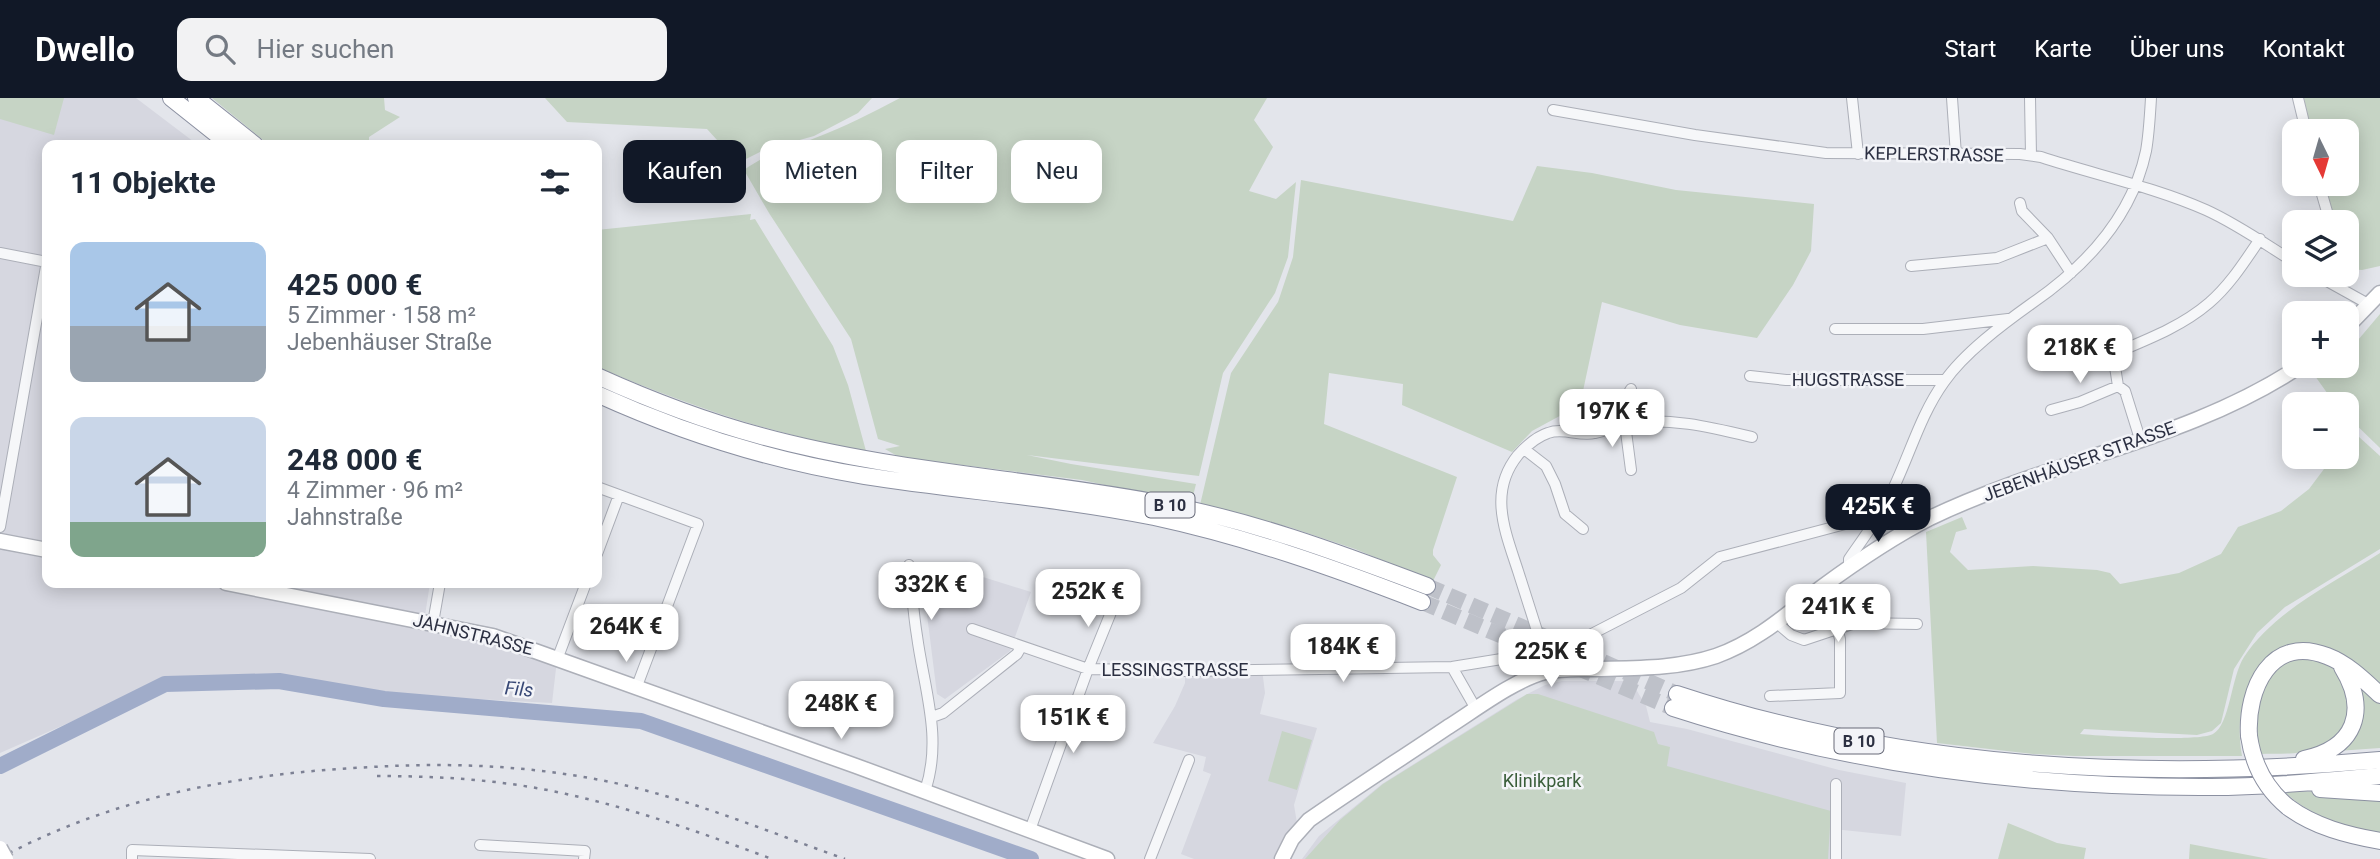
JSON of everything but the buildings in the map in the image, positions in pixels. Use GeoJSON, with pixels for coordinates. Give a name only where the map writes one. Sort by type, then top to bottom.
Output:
{"type":"FeatureCollection","features":[{"type":"Feature","properties":{"kind":"highway"},"geometry":{"type":"LineString","coordinates":[[171,98],[224,140]]}},
{"type":"Feature","properties":{"kind":"highway"},"geometry":{"type":"LineString","coordinates":[[196,98],[249,140]]}},
{"type":"Feature","properties":{"kind":"highway","name":"B 10"},"geometry":{"type":"LineString","coordinates":[[602,378],[635,394],[724,426],[805,447],[903,465],[1079,489],[1205,513],[1292,536],[1427,586]]}},
{"type":"Feature","properties":{"kind":"highway","name":"B 10"},"geometry":{"type":"LineString","coordinates":[[602,396],[708,439],[792,461],[863,476],[1078,504],[1200,528],[1285,551],[1422,602]]}},
{"type":"Feature","properties":{"kind":"highway"},"geometry":{"type":"LineString","coordinates":[[2380,695],[2348,666],[2314,652],[2303,651],[2274,661],[2263,673],[2255,688],[2249,714],[2249,736],[2254,758],[2264,780],[2288,807],[2329,828],[2380,841]]}},
{"type":"Feature","properties":{"kind":"highway","name":"B 10"},"geometry":{"type":"LineString","coordinates":[[2288,767],[2333,749],[2342,742],[2352,726],[2357,705],[2355,693],[2339,662]]}},
{"type":"Feature","properties":{"kind":"highway","name":"B 10"},"geometry":{"type":"LineString","coordinates":[[2380,760],[2288,767],[2157,770],[2045,766],[1991,761],[1859,741],[1675,701],[1766,736],[1934,770],[1992,777],[2213,787],[2380,776]]}},
{"type":"Feature","properties":{"kind":"highway"},"geometry":{"type":"LineString","coordinates":[[2298,782],[2318,789],[2380,793]]}},
{"type":"Feature","properties":{"kind":"main road"},"geometry":{"type":"LineString","coordinates":[[2359,316],[2380,293]]}},
{"type":"Feature","properties":{"kind":"main road","name":"JEBENHÄUSER STRASSE"},"geometry":{"type":"LineString","coordinates":[[1282,859],[1292,839],[1310,820],[1476,709],[1529,677],[1545,672],[1683,664],[1715,656],[1755,638],[1849,568],[1927,520],[1961,504],[2140,439],[2235,401],[2282,377]]}},
{"type":"Feature","properties":{"kind":"main road"},"geometry":{"type":"LineString","coordinates":[[0,541],[42,549]]}},
{"type":"Feature","properties":{"kind":"main road","name":"JAHNSTRASSE"},"geometry":{"type":"LineString","coordinates":[[252,588],[493,636],[558,657],[1107,859]]}},
{"type":"Feature","properties":{"kind":"main road"},"geometry":{"type":"LineString","coordinates":[[0,848],[6,859]]}},
{"type":"Feature","properties":{"kind":"street"},"geometry":{"type":"LineString","coordinates":[[1852,98],[1858,153]]}},
{"type":"Feature","properties":{"kind":"street"},"geometry":{"type":"LineString","coordinates":[[1952,98],[1956,155]]}},
{"type":"Feature","properties":{"kind":"street"},"geometry":{"type":"LineString","coordinates":[[2030,98],[2031,155]]}},
{"type":"Feature","properties":{"kind":"street"},"geometry":{"type":"LineString","coordinates":[[1849,568],[1850,559],[1894,487],[1928,407],[1945,380],[2008,319],[2071,273],[2103,241],[2120,215],[2135,186],[2146,151],[2151,98]]}},
{"type":"Feature","properties":{"kind":"street"},"geometry":{"type":"LineString","coordinates":[[2298,98],[2303,119]]}},
{"type":"Feature","properties":{"kind":"street","name":"KEPLERSTRASSE"},"geometry":{"type":"LineString","coordinates":[[1553,110],[1695,135],[1826,153],[2031,155],[2207,211],[2282,254]]}},
{"type":"Feature","properties":{"kind":"street"},"geometry":{"type":"LineString","coordinates":[[2020,203],[2022,211],[2048,238],[2071,273]]}},
{"type":"Feature","properties":{"kind":"street"},"geometry":{"type":"LineString","coordinates":[[1911,266],[1997,258],[2048,238]]}},
{"type":"Feature","properties":{"kind":"street"},"geometry":{"type":"LineString","coordinates":[[2140,439],[2125,391],[2118,386],[2113,354],[2160,334],[2210,303],[2236,274],[2260,239]]}},
{"type":"Feature","properties":{"kind":"street"},"geometry":{"type":"LineString","coordinates":[[0,253],[42,261]]}},
{"type":"Feature","properties":{"kind":"street"},"geometry":{"type":"LineString","coordinates":[[2345,287],[2370,305]]}},
{"type":"Feature","properties":{"kind":"street"},"geometry":{"type":"LineString","coordinates":[[0,527],[42,290]]}},
{"type":"Feature","properties":{"kind":"street"},"geometry":{"type":"LineString","coordinates":[[1835,329],[1923,329],[2008,319]]}},
{"type":"Feature","properties":{"kind":"street","name":"HUGSTRASSE"},"geometry":{"type":"LineString","coordinates":[[1750,376],[1786,380],[1945,380]]}},
{"type":"Feature","properties":{"kind":"street"},"geometry":{"type":"LineString","coordinates":[[2051,410],[2080,402],[2118,386]]}},
{"type":"Feature","properties":{"kind":"street"},"geometry":{"type":"LineString","coordinates":[[1631,470],[1620,425],[1621,406],[1632,389]]}},
{"type":"Feature","properties":{"kind":"street"},"geometry":{"type":"LineString","coordinates":[[1538,645],[1539,637],[1504,528],[1501,509],[1502,489],[1509,466],[1524,449],[1536,438],[1556,430],[1594,434],[1620,425],[1662,421],[1693,424],[1752,437]]}},
{"type":"Feature","properties":{"kind":"street"},"geometry":{"type":"LineString","coordinates":[[1524,449],[1546,466],[1565,514],[1583,529]]}},
{"type":"Feature","properties":{"kind":"street"},"geometry":{"type":"LineString","coordinates":[[602,489],[698,524],[637,686]]}},
{"type":"Feature","properties":{"kind":"street"},"geometry":{"type":"LineString","coordinates":[[602,541],[619,495]]}},
{"type":"Feature","properties":{"kind":"street","name":"LESSINGSTRASSE"},"geometry":{"type":"LineString","coordinates":[[972,629],[1088,669],[1185,671],[1452,667],[1520,656],[1535,651],[1538,645],[1581,639],[1679,589],[1720,557],[1881,512]]}},
{"type":"Feature","properties":{"kind":"street"},"geometry":{"type":"LineString","coordinates":[[909,565],[917,635],[932,717],[933,763],[925,791]]}},
{"type":"Feature","properties":{"kind":"street"},"geometry":{"type":"LineString","coordinates":[[433,623],[439,588]]}},
{"type":"Feature","properties":{"kind":"street"},"geometry":{"type":"LineString","coordinates":[[558,657],[584,588]]}},
{"type":"Feature","properties":{"kind":"street"},"geometry":{"type":"LineString","coordinates":[[1030,830],[1116,600]]}},
{"type":"Feature","properties":{"kind":"street"},"geometry":{"type":"LineString","coordinates":[[1777,623],[1791,635],[1804,640],[1855,623],[1917,624]]}},
{"type":"Feature","properties":{"kind":"street"},"geometry":{"type":"LineString","coordinates":[[1770,696],[1840,693],[1840,639],[1837,628]]}},
{"type":"Feature","properties":{"kind":"street"},"geometry":{"type":"LineString","coordinates":[[932,717],[943,713],[1017,654],[1021,646]]}},
{"type":"Feature","properties":{"kind":"street"},"geometry":{"type":"LineString","coordinates":[[1452,667],[1476,709]]}},
{"type":"Feature","properties":{"kind":"street"},"geometry":{"type":"LineString","coordinates":[[1150,859],[1189,760]]}},
{"type":"Feature","properties":{"kind":"street"},"geometry":{"type":"LineString","coordinates":[[1836,784],[1836,859]]}},
{"type":"Feature","properties":{"kind":"street"},"geometry":{"type":"LineString","coordinates":[[480,845],[585,855]]}},
{"type":"Feature","properties":{"kind":"street"},"geometry":{"type":"LineString","coordinates":[[132,855],[370,859]]}},
{"type":"Feature","properties":{"kind":"shaded area"},"geometry":{"type":"Polygon","coordinates":[[[0,98],[136,98],[191,140],[42,140],[42,588],[429,588],[424,622],[557,660],[552,703],[162,682],[0,753],[0,98]]]}},
{"type":"Feature","properties":{"kind":"shaded area"},"geometry":{"type":"Polygon","coordinates":[[[983,577],[1031,592],[1010,651],[945,699],[937,694],[923,583],[983,577]]]}},
{"type":"Feature","properties":{"kind":"shaded area"},"geometry":{"type":"Polygon","coordinates":[[[1262,669],[1265,693],[1260,714],[1317,728],[1294,805],[1297,823],[1273,859],[1194,859],[1181,854],[1211,774],[1203,771],[1206,757],[1153,743],[1175,706],[1185,683],[1185,671],[1262,669]]]}},
{"type":"Feature","properties":{"kind":"shaded area","name":"Klinikpark"},"geometry":{"type":"Polygon","coordinates":[[[1562,681],[1631,681],[1646,706],[1650,722],[1687,729],[1839,770],[1906,783],[1901,836],[1833,829],[1833,859],[1302,859],[1319,836],[1382,784],[1516,700],[1545,685],[1562,681]]]}},
{"type":"Feature","properties":{"kind":"green space"},"geometry":{"type":"Polygon","coordinates":[[[0,98],[64,98],[54,135],[0,119],[0,98]]]}},
{"type":"Feature","properties":{"kind":"green space"},"geometry":{"type":"Polygon","coordinates":[[[212,98],[384,98],[385,110],[400,117],[369,137],[369,140],[263,140],[212,98]]]}},
{"type":"Feature","properties":{"kind":"green space"},"geometry":{"type":"Polygon","coordinates":[[[545,98],[872,98],[858,113],[814,136],[800,140],[760,140],[760,152],[746,159],[746,140],[717,140],[707,129],[567,122],[545,98]]]}},
{"type":"Feature","properties":{"kind":"green space"},"geometry":{"type":"Polygon","coordinates":[[[900,98],[1267,98],[1254,120],[1273,147],[1249,191],[1276,199],[1296,182],[1288,257],[1275,293],[1223,373],[1199,476],[1027,455],[1196,484],[1191,504],[1082,480],[899,457],[885,449],[900,446],[878,439],[851,339],[763,203],[882,203],[882,140],[809,140],[900,98]]]}},
{"type":"Feature","properties":{"kind":"green space"},"geometry":{"type":"Polygon","coordinates":[[[2304,98],[2380,98],[2380,266],[2359,270],[2359,210],[2330,210],[2325,196],[2359,196],[2359,119],[2308,119],[2304,98]]]}},
{"type":"Feature","properties":{"kind":"green space"},"geometry":{"type":"Polygon","coordinates":[[[760,160],[760,198],[746,173],[746,168],[760,160]]]}},
{"type":"Feature","properties":{"kind":"green space"},"geometry":{"type":"Polygon","coordinates":[[[1537,166],[1592,173],[1676,190],[1814,204],[1811,251],[1793,285],[1757,338],[1680,325],[1602,302],[1580,405],[1532,431],[1512,452],[1402,405],[1403,384],[1329,373],[1324,424],[1457,477],[1433,550],[1433,555],[1441,565],[1433,581],[1355,549],[1289,527],[1200,505],[1231,373],[1278,302],[1293,257],[1301,180],[1513,221],[1537,166]]]}},
{"type":"Feature","properties":{"kind":"green space"},"geometry":{"type":"Polygon","coordinates":[[[751,214],[750,220],[755,219],[833,346],[848,385],[866,451],[729,417],[602,369],[602,229],[751,214]]]}},
{"type":"Feature","properties":{"kind":"green space"},"geometry":{"type":"Polygon","coordinates":[[[2380,314],[2380,448],[2359,428],[2359,392],[2326,392],[2316,378],[2359,378],[2359,339],[2380,314]]]}},
{"type":"Feature","properties":{"kind":"green space"},"geometry":{"type":"Polygon","coordinates":[[[2359,437],[2380,456],[2380,549],[2285,607],[2257,633],[2234,669],[2221,723],[2212,731],[2197,735],[2084,729],[2080,734],[2189,738],[2213,734],[2223,721],[2244,657],[2257,641],[2272,625],[2306,599],[2380,553],[2380,690],[2328,651],[2262,663],[2249,685],[2242,707],[2242,756],[2074,756],[1937,743],[1926,532],[1962,517],[1967,529],[1956,532],[1950,552],[1968,570],[2033,566],[2097,570],[2110,573],[2120,584],[2179,573],[2221,554],[2238,527],[2281,511],[2309,489],[2324,469],[2359,469],[2359,437]]]}},
{"type":"Feature","properties":{"kind":"green space"},"geometry":{"type":"Polygon","coordinates":[[[2296,658],[2311,658],[2336,669],[2352,707],[2341,733],[2325,746],[2304,752],[2261,754],[2256,725],[2258,698],[2271,675],[2296,658]]]}},
{"type":"Feature","properties":{"kind":"green space"},"geometry":{"type":"Polygon","coordinates":[[[2353,679],[2380,701],[2380,748],[2337,751],[2344,746],[2353,679]]]}},
{"type":"Feature","properties":{"kind":"green space","name":"Klinikpark"},"geometry":{"type":"Polygon","coordinates":[[[1527,694],[1538,694],[1654,732],[1658,744],[1670,747],[1667,766],[1831,811],[1828,859],[1305,859],[1340,820],[1383,784],[1527,694]]]}},
{"type":"Feature","properties":{"kind":"green space"},"geometry":{"type":"Polygon","coordinates":[[[1282,731],[1312,740],[1297,790],[1268,781],[1282,731]]]}},
{"type":"Feature","properties":{"kind":"green space"},"geometry":{"type":"Polygon","coordinates":[[[2320,791],[2380,797],[2380,835],[2318,814],[2285,792],[2320,791]]]}},
{"type":"Feature","properties":{"kind":"green space"},"geometry":{"type":"Polygon","coordinates":[[[2008,823],[2057,843],[2086,848],[2084,859],[1998,859],[2008,823]]]}},
{"type":"Feature","properties":{"kind":"green space"},"geometry":{"type":"Polygon","coordinates":[[[2190,844],[2269,859],[2189,859],[2190,844]]]}},
{"type":"Feature","properties":{"kind":"waterway","name":"Fils"},"geometry":{"type":"LineString","coordinates":[[0,766],[165,684],[279,681],[384,699],[641,721],[1031,859]]}},
{"type":"Feature","properties":{"kind":"tunnel"},"geometry":{"type":"LineString","coordinates":[[1427,586],[1677,694]]}},
{"type":"Feature","properties":{"kind":"tunnel"},"geometry":{"type":"LineString","coordinates":[[1422,602],[1673,708]]}},
{"type":"Feature","properties":{"kind":"railway"},"geometry":{"type":"LineString","coordinates":[[0,858],[88,818],[180,792],[227,782],[323,770],[467,765],[561,773],[624,785],[708,809],[845,859]]}},
{"type":"Feature","properties":{"kind":"railway"},"geometry":{"type":"LineString","coordinates":[[377,776],[481,780],[571,795],[658,819],[772,859]]}}]}
